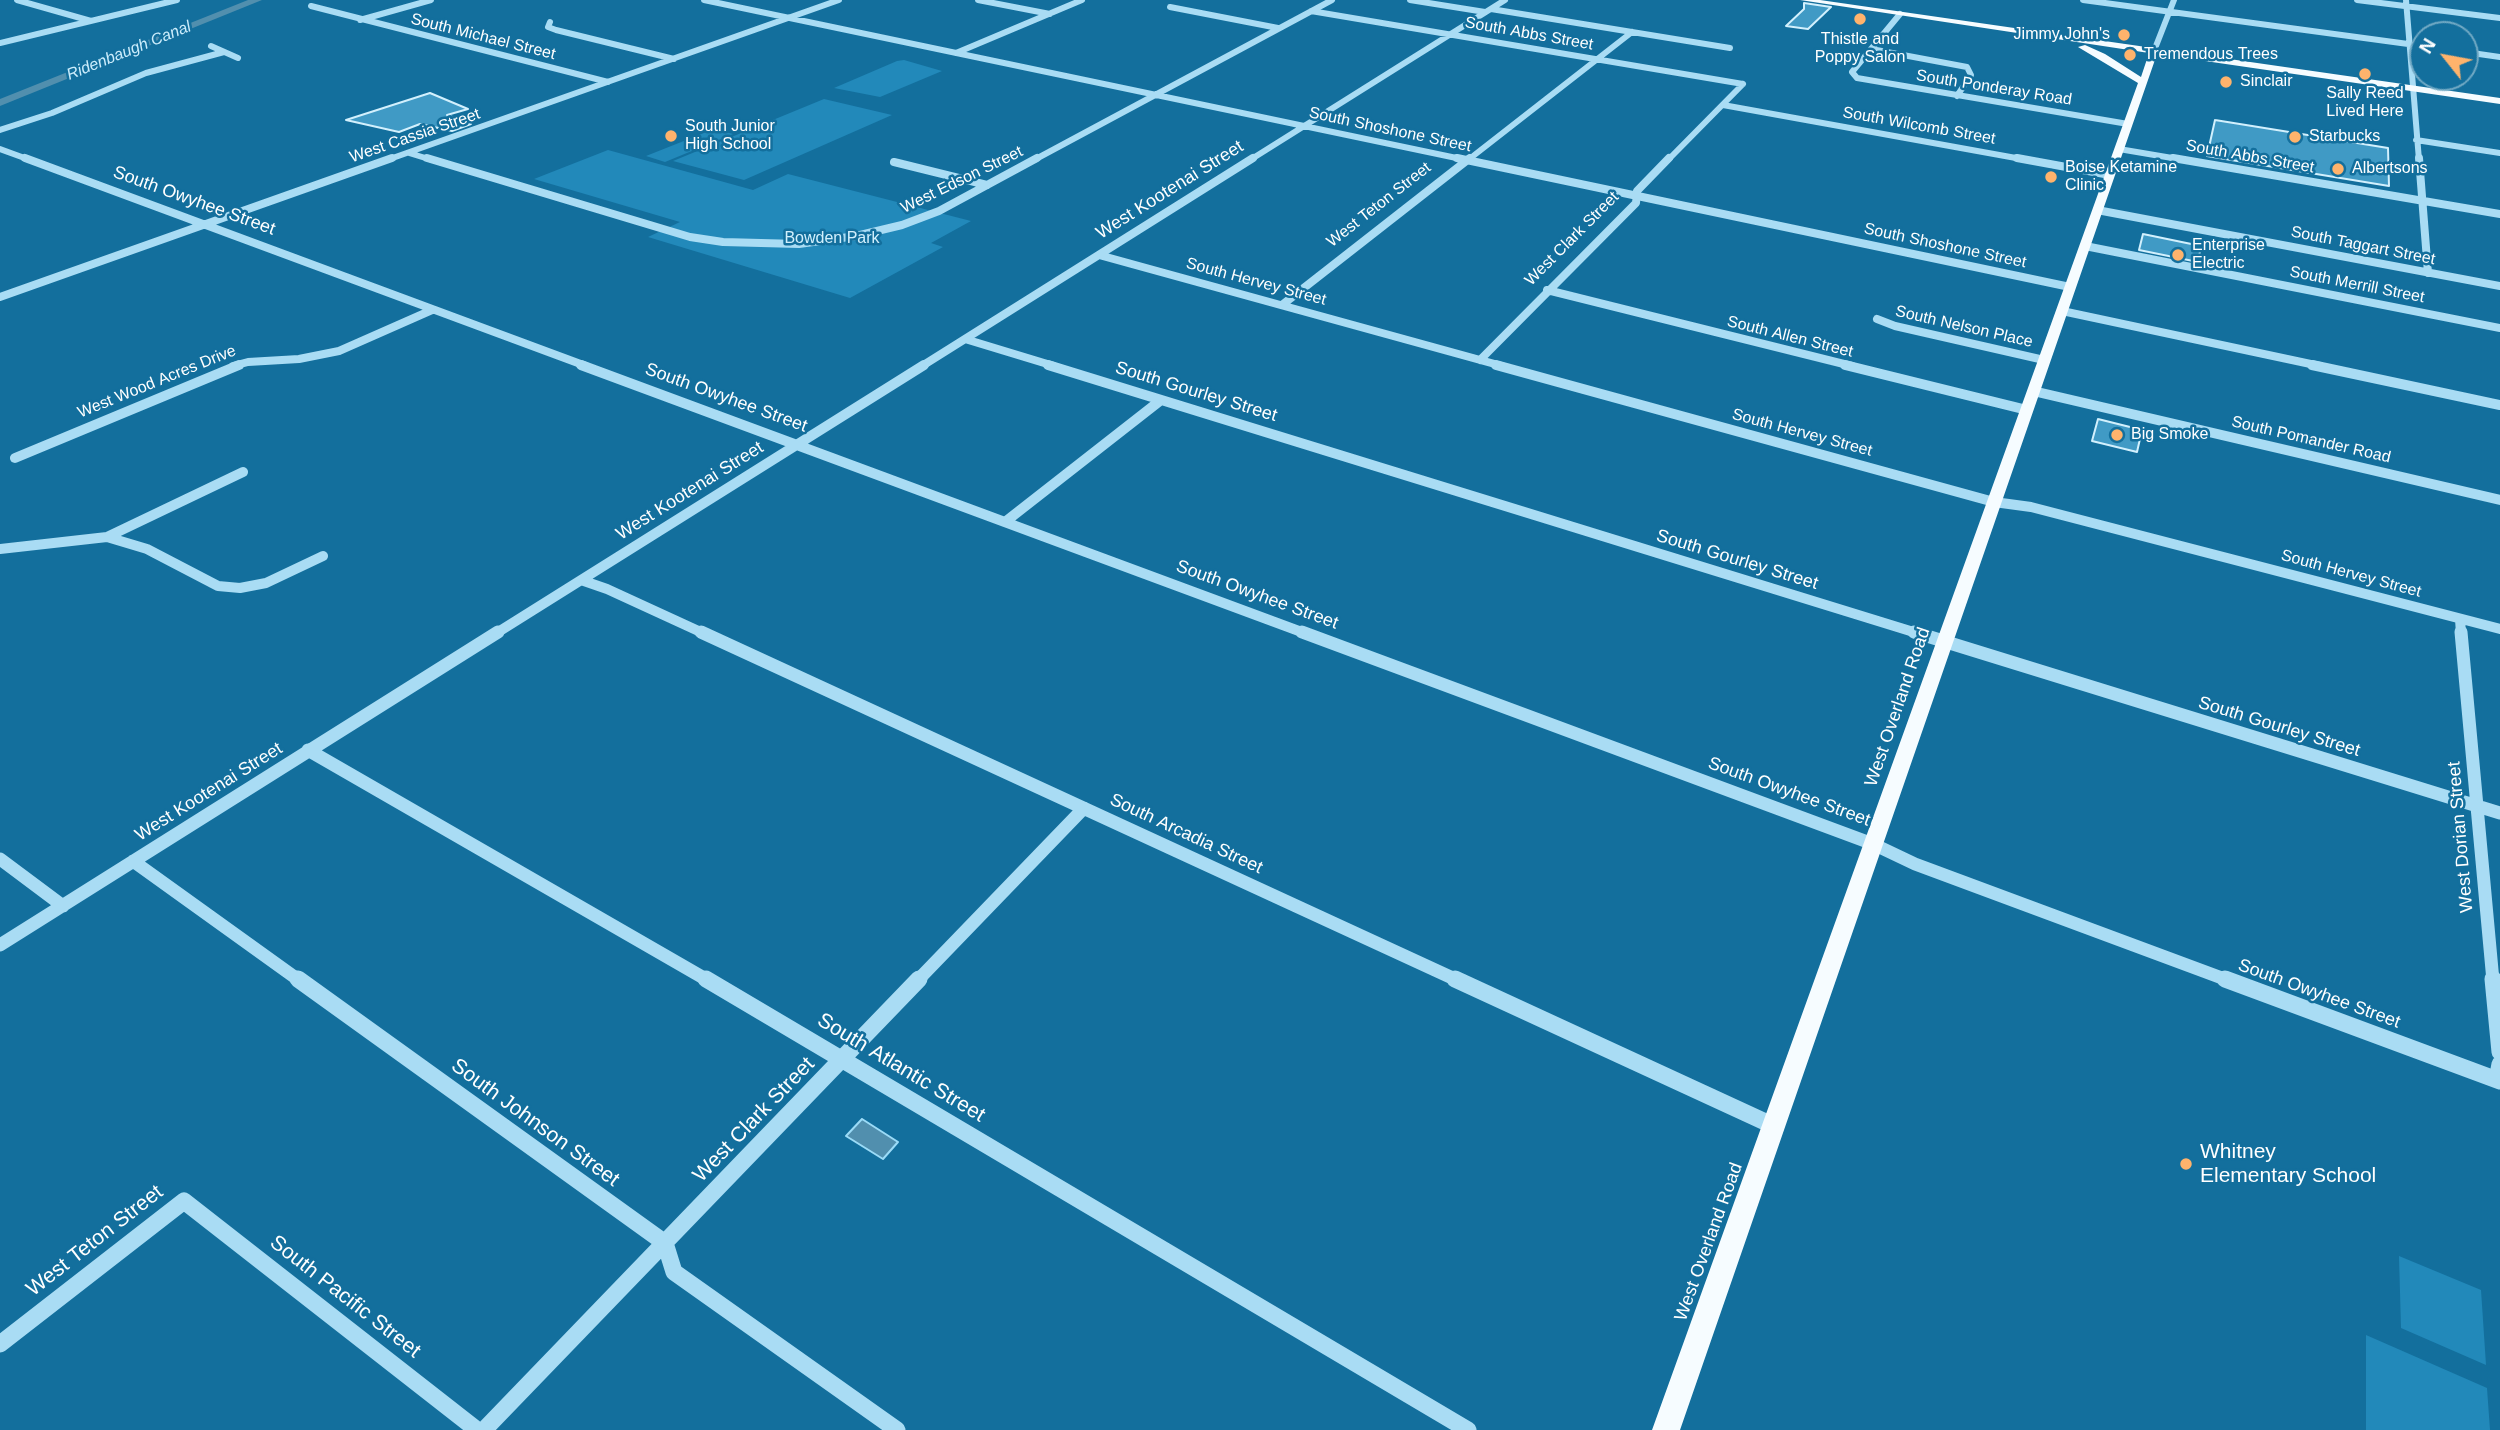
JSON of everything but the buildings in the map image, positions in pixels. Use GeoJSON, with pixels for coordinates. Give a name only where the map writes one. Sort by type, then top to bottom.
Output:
{"type":"FeatureCollection","features":[{"type":"Feature","properties":{"kind":"main road"},"geometry":{"type":"LineString","coordinates":[[1804,0],[2409,89]]}},
{"type":"Feature","properties":{"kind":"main road"},"geometry":{"type":"LineString","coordinates":[[2056,37],[2102,56],[2143,82]]}},
{"type":"Feature","properties":{"kind":"main road","name":"West Overland Road"},"geometry":{"type":"LineString","coordinates":[[1666,1430],[2154,51]]}},
{"type":"Feature","properties":{"kind":"main road"},"geometry":{"type":"LineString","coordinates":[[2427,91],[2500,101]]}},
{"type":"Feature","properties":{"kind":"street"},"geometry":{"type":"LineString","coordinates":[[17,0],[91,21]]}},
{"type":"Feature","properties":{"kind":"street"},"geometry":{"type":"LineString","coordinates":[[0,43],[177,0]]}},
{"type":"Feature","properties":{"kind":"street","name":"South Michael Street"},"geometry":{"type":"LineString","coordinates":[[322,0],[311,6],[608,82]]}},
{"type":"Feature","properties":{"kind":"street"},"geometry":{"type":"LineString","coordinates":[[359,20],[431,0]]}},
{"type":"Feature","properties":{"kind":"street","name":"South Shoshone Street"},"geometry":{"type":"LineString","coordinates":[[704,0],[2070,287]]}},
{"type":"Feature","properties":{"kind":"street","name":"West Cassia Street"},"geometry":{"type":"LineString","coordinates":[[0,297],[839,0]]}},
{"type":"Feature","properties":{"kind":"street"},"geometry":{"type":"LineString","coordinates":[[978,0],[1049,14]]}},
{"type":"Feature","properties":{"kind":"street"},"geometry":{"type":"LineString","coordinates":[[956,53],[1082,0]]}},
{"type":"Feature","properties":{"kind":"street"},"geometry":{"type":"LineString","coordinates":[[1181,0],[1171,7],[1278,28]]}},
{"type":"Feature","properties":{"kind":"street","name":"West Edson Street"},"geometry":{"type":"LineString","coordinates":[[410,153],[657,228],[723,242],[799,243],[856,236],[902,225],[939,211],[1332,0]]}},
{"type":"Feature","properties":{"kind":"street"},"geometry":{"type":"LineString","coordinates":[[1410,0],[1730,48]]}},
{"type":"Feature","properties":{"kind":"street","name":"West Kootenai Street"},"geometry":{"type":"LineString","coordinates":[[0,945],[1506,0]]}},
{"type":"Feature","properties":{"kind":"street"},"geometry":{"type":"LineString","coordinates":[[2083,0],[2408,44]]}},
{"type":"Feature","properties":{"kind":"street","name":"West Overland Road"},"geometry":{"type":"LineString","coordinates":[[2154,51],[2174,0]]}},
{"type":"Feature","properties":{"kind":"street"},"geometry":{"type":"LineString","coordinates":[[2357,0],[2406,3],[2500,18]]}},
{"type":"Feature","properties":{"kind":"street"},"geometry":{"type":"LineString","coordinates":[[2406,3],[2409,55]]}},
{"type":"Feature","properties":{"kind":"street","name":"South Abbs Street"},"geometry":{"type":"LineString","coordinates":[[1311,11],[1743,84]]}},
{"type":"Feature","properties":{"kind":"street"},"geometry":{"type":"LineString","coordinates":[[1857,78],[1852,72],[1900,14]]}},
{"type":"Feature","properties":{"kind":"street"},"geometry":{"type":"LineString","coordinates":[[551,22],[548,27],[556,30],[674,59]]}},
{"type":"Feature","properties":{"kind":"street","name":"West Teton Street"},"geometry":{"type":"LineString","coordinates":[[1282,305],[1632,32]]}},
{"type":"Feature","properties":{"kind":"street"},"geometry":{"type":"LineString","coordinates":[[0,37],[13,40]]}},
{"type":"Feature","properties":{"kind":"street"},"geometry":{"type":"LineString","coordinates":[[211,46],[238,58]]}},
{"type":"Feature","properties":{"kind":"street"},"geometry":{"type":"LineString","coordinates":[[1871,49],[1967,67],[1971,75],[1957,96]]}},
{"type":"Feature","properties":{"kind":"street"},"geometry":{"type":"LineString","coordinates":[[0,130],[52,113],[146,73],[225,52]]}},
{"type":"Feature","properties":{"kind":"street"},"geometry":{"type":"LineString","coordinates":[[2479,54],[2500,57]]}},
{"type":"Feature","properties":{"kind":"street","name":"South Ponderay Road"},"geometry":{"type":"LineString","coordinates":[[1857,78],[2128,124]]}},
{"type":"Feature","properties":{"kind":"street","name":"West Clark Street"},"geometry":{"type":"LineString","coordinates":[[1480,360],[1636,203],[1637,191],[1743,84]]}},
{"type":"Feature","properties":{"kind":"street"},"geometry":{"type":"LineString","coordinates":[[2412,91],[2428,273]]}},
{"type":"Feature","properties":{"kind":"street","name":"South Wilcomb Street"},"geometry":{"type":"LineString","coordinates":[[1723,105],[2110,175]]}},
{"type":"Feature","properties":{"kind":"street"},"geometry":{"type":"LineString","coordinates":[[2416,140],[2500,153]]}},
{"type":"Feature","properties":{"kind":"street","name":"South Owyhee Street"},"geometry":{"type":"LineString","coordinates":[[0,149],[1873,844],[1914,864],[2499,1075]]}},
{"type":"Feature","properties":{"kind":"street","name":"South Abbs Street"},"geometry":{"type":"LineString","coordinates":[[2119,149],[2500,214]]}},
{"type":"Feature","properties":{"kind":"street"},"geometry":{"type":"LineString","coordinates":[[894,162],[987,186]]}},
{"type":"Feature","properties":{"kind":"street","name":"South Taggart Street"},"geometry":{"type":"LineString","coordinates":[[2097,210],[2500,286]]}},
{"type":"Feature","properties":{"kind":"street","name":"South Merrill Street"},"geometry":{"type":"LineString","coordinates":[[2085,246],[2500,328]]}},
{"type":"Feature","properties":{"kind":"street","name":"South Hervey Street"},"geometry":{"type":"LineString","coordinates":[[1099,255],[1994,502],[2031,506],[2500,629]]}},
{"type":"Feature","properties":{"kind":"street"},"geometry":{"type":"LineString","coordinates":[[0,287],[13,293]]}},
{"type":"Feature","properties":{"kind":"street","name":"South Allen Street"},"geometry":{"type":"LineString","coordinates":[[1547,290],[2027,410]]}},
{"type":"Feature","properties":{"kind":"street","name":"West Wood Acres Drive"},"geometry":{"type":"LineString","coordinates":[[15,458],[228,368],[248,362],[299,359],[339,351],[432,310]]}},
{"type":"Feature","properties":{"kind":"street"},"geometry":{"type":"LineString","coordinates":[[2062,311],[2500,405]]}},
{"type":"Feature","properties":{"kind":"street","name":"South Nelson Place"},"geometry":{"type":"LineString","coordinates":[[1877,319],[1895,326],[2044,360]]}},
{"type":"Feature","properties":{"kind":"street","name":"South Gourley Street"},"geometry":{"type":"LineString","coordinates":[[965,339],[2500,813]]}},
{"type":"Feature","properties":{"kind":"street","name":"South Pomander Road"},"geometry":{"type":"LineString","coordinates":[[2034,391],[2500,500]]}},
{"type":"Feature","properties":{"kind":"street"},"geometry":{"type":"LineString","coordinates":[[1005,522],[1161,400]]}},
{"type":"Feature","properties":{"kind":"street"},"geometry":{"type":"LineString","coordinates":[[0,549],[107,537],[243,472]]}},
{"type":"Feature","properties":{"kind":"street"},"geometry":{"type":"LineString","coordinates":[[107,537],[147,549],[218,586],[240,588],[266,583],[323,556]]}},
{"type":"Feature","properties":{"kind":"street","name":"South Arcadia Street"},"geometry":{"type":"LineString","coordinates":[[580,580],[607,589],[1774,1126]]}},
{"type":"Feature","properties":{"kind":"street","name":"West Dorian Street"},"geometry":{"type":"LineString","coordinates":[[2460,619],[2500,1052]]}},
{"type":"Feature","properties":{"kind":"street","name":"South Atlantic Street"},"geometry":{"type":"LineString","coordinates":[[308,750],[843,1058],[1468,1430]]}},
{"type":"Feature","properties":{"kind":"street","name":"West Clark Street"},"geometry":{"type":"LineString","coordinates":[[484,1430],[1084,808]]}},
{"type":"Feature","properties":{"kind":"street"},"geometry":{"type":"LineString","coordinates":[[0,859],[63,905]]}},
{"type":"Feature","properties":{"kind":"street","name":"South Johnson Street"},"geometry":{"type":"LineString","coordinates":[[133,861],[665,1243]]}},
{"type":"Feature","properties":{"kind":"street","name":"West Teton Street"},"geometry":{"type":"LineString","coordinates":[[0,1344],[184,1201]]}},
{"type":"Feature","properties":{"kind":"street","name":"South Pacific Street"},"geometry":{"type":"LineString","coordinates":[[184,1201],[477,1430]]}},
{"type":"Feature","properties":{"kind":"street"},"geometry":{"type":"LineString","coordinates":[[665,1243],[674,1272],[897,1430]]}},
{"type":"Feature","properties":{"kind":"green space"},"geometry":{"type":"Polygon","coordinates":[[[904,60],[942,71],[880,97],[834,88],[897,61],[904,60]]]}},
{"type":"Feature","properties":{"kind":"green space"},"geometry":{"type":"Polygon","coordinates":[[[824,99],[892,115],[744,180],[673,161],[824,99]]]}},
{"type":"Feature","properties":{"kind":"green space"},"geometry":{"type":"Polygon","coordinates":[[[714,129],[733,134],[665,162],[646,156],[714,129]]]}},
{"type":"Feature","properties":{"kind":"green space","name":"Bowden Park"},"geometry":{"type":"Polygon","coordinates":[[[608,150],[753,190],[788,174],[971,221],[931,243],[943,247],[850,298],[648,237],[680,222],[534,179],[608,150]]]}},
{"type":"Feature","properties":{"kind":"green space"},"geometry":{"type":"Polygon","coordinates":[[[2399,1256],[2481,1290],[2486,1365],[2401,1328],[2399,1256]]]}},
{"type":"Feature","properties":{"kind":"green space"},"geometry":{"type":"Polygon","coordinates":[[[2366,1335],[2487,1388],[2490,1430],[2366,1430],[2366,1335]]]}},
{"type":"Feature","properties":{"kind":"shaded area"},"geometry":{"type":"Polygon","coordinates":[[[862,1119],[898,1142],[883,1159],[846,1136],[862,1119]]]}},
{"type":"Feature","properties":{"kind":"waterway","name":"Ridenbaugh Canal"},"geometry":{"type":"LineString","coordinates":[[0,103],[257,0]]}},
{"type":"Feature","properties":{"kind":"place","name":"Thistle and Poppy Salon"},"geometry":{"type":"Point","coordinates":[1860,19]}},
{"type":"Feature","properties":{"kind":"place","name":"Jimmy John's"},"geometry":{"type":"Point","coordinates":[2124,35]}},
{"type":"Feature","properties":{"kind":"place","name":"Tremendous Trees"},"geometry":{"type":"Point","coordinates":[2130,55]}},
{"type":"Feature","properties":{"kind":"place","name":"Sally Reed Lived Here"},"geometry":{"type":"Point","coordinates":[2365,74]}},
{"type":"Feature","properties":{"kind":"place","name":"Sinclair"},"geometry":{"type":"Point","coordinates":[2226,82]}},
{"type":"Feature","properties":{"kind":"place","name":"South Junior High School"},"geometry":{"type":"Point","coordinates":[671,136]}},
{"type":"Feature","properties":{"kind":"place","name":"Starbucks"},"geometry":{"type":"Point","coordinates":[2295,137]}},
{"type":"Feature","properties":{"kind":"place","name":"Albertsons"},"geometry":{"type":"Point","coordinates":[2338,169]}},
{"type":"Feature","properties":{"kind":"place","name":"Boise Ketamine Clinic"},"geometry":{"type":"Point","coordinates":[2051,177]}},
{"type":"Feature","properties":{"kind":"place","name":"Enterprise Electric"},"geometry":{"type":"Point","coordinates":[2178,255]}},
{"type":"Feature","properties":{"kind":"place","name":"Big Smoke"},"geometry":{"type":"Point","coordinates":[2117,435]}},
{"type":"Feature","properties":{"kind":"place","name":"Whitney Elementary School"},"geometry":{"type":"Point","coordinates":[2186,1164]}}]}
